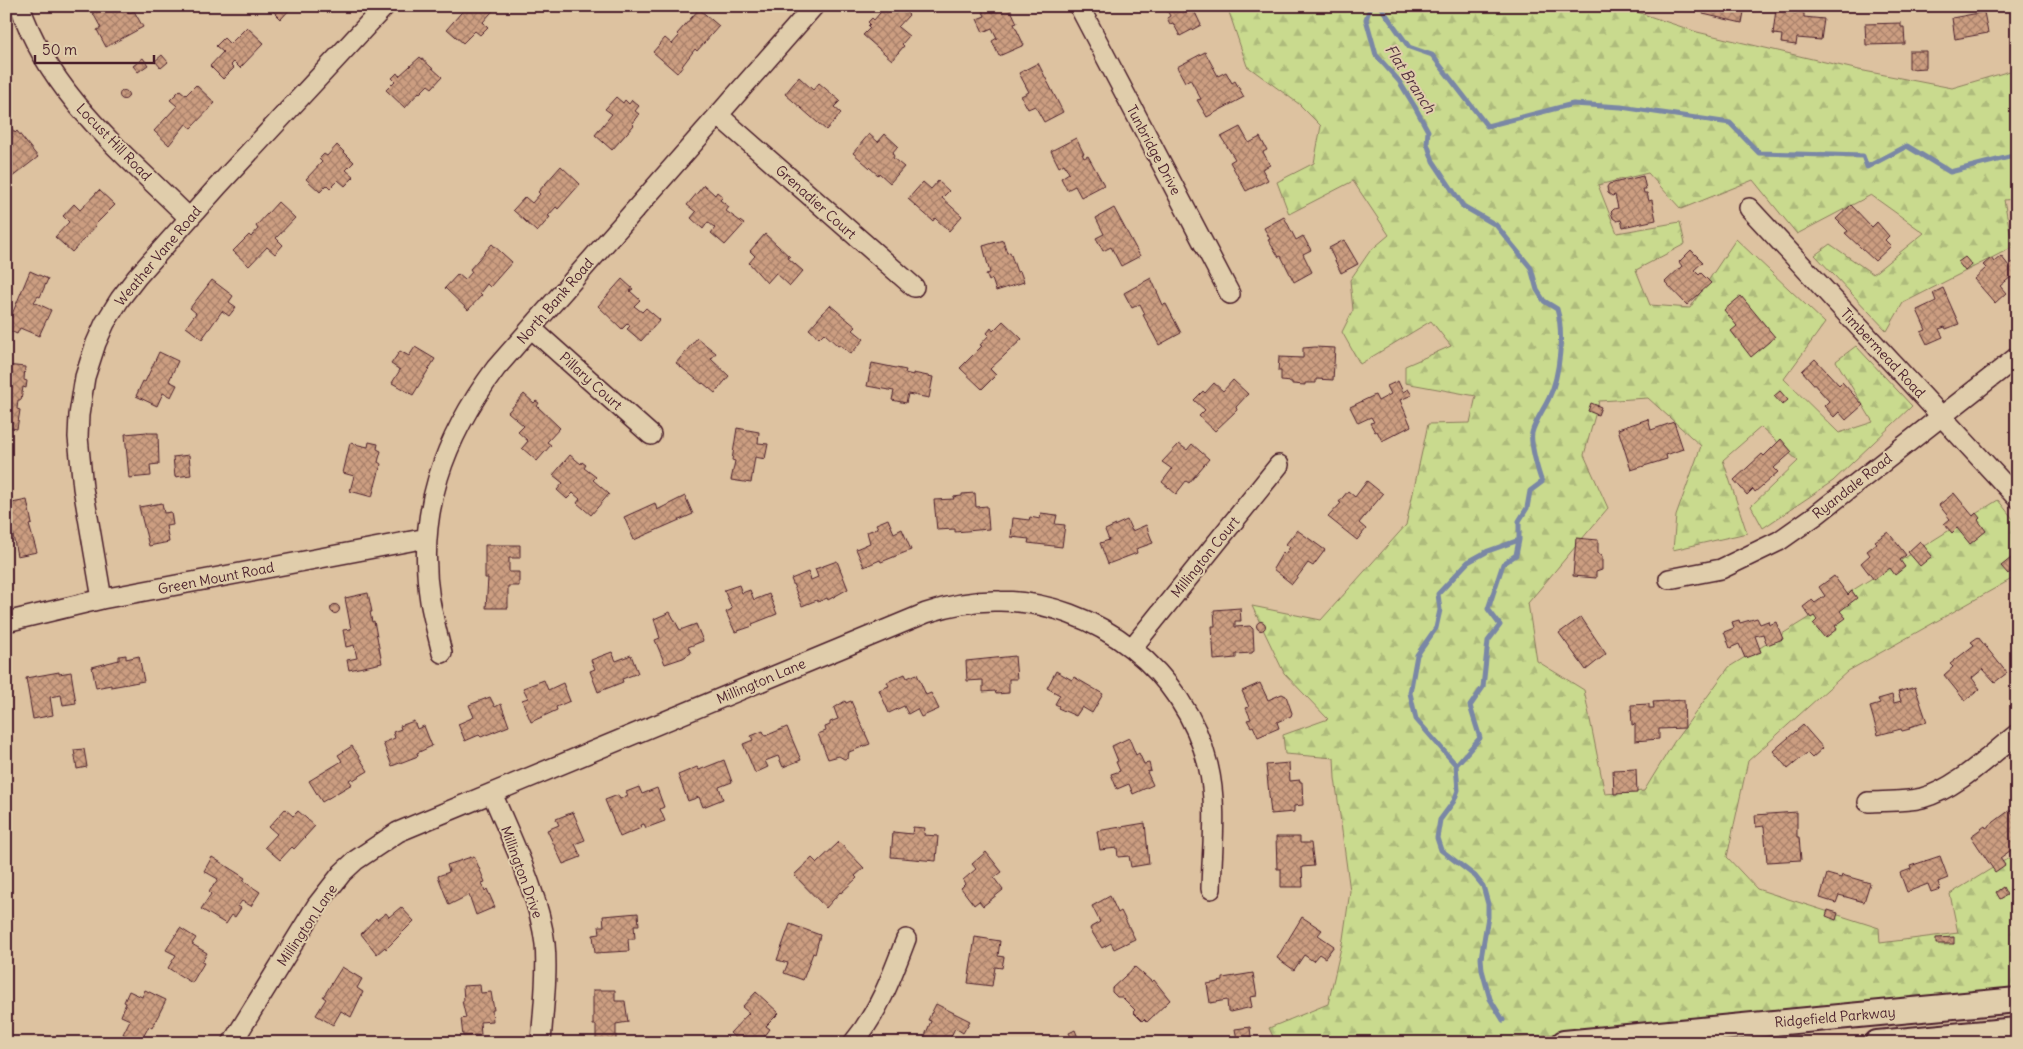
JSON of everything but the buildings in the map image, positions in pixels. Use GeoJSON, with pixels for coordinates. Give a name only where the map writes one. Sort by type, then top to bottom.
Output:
{"type":"FeatureCollection","features":[{"type":"Feature","properties":{"kind":"main road","name":"Ridgefield Parkway"},"geometry":{"type":"LineString","coordinates":[[1564,1043],[2017,1000]]}},
{"type":"Feature","properties":{"kind":"main road"},"geometry":{"type":"LineString","coordinates":[[1877,1043],[2017,1030]]}},
{"type":"Feature","properties":{"kind":"street","name":"Locust Hill Road"},"geometry":{"type":"LineString","coordinates":[[20,6],[26,22],[54,73],[71,98],[98,130],[189,218]]}},
{"type":"Feature","properties":{"kind":"street","name":"Weather Vane Road"},"geometry":{"type":"LineString","coordinates":[[102,599],[83,488],[78,436],[78,415],[85,377],[99,336],[120,299],[137,277],[385,6]]}},
{"type":"Feature","properties":{"kind":"street","name":"North Bank Road"},"geometry":{"type":"LineString","coordinates":[[442,653],[430,601],[426,563],[426,538],[431,506],[441,468],[459,424],[476,395],[491,375],[814,6]]}},
{"type":"Feature","properties":{"kind":"street","name":"Tunbridge Drive"},"geometry":{"type":"LineString","coordinates":[[1079,6],[1230,294]]}},
{"type":"Feature","properties":{"kind":"street","name":"Grenadier Court"},"geometry":{"type":"LineString","coordinates":[[718,115],[914,287]]}},
{"type":"Feature","properties":{"kind":"street","name":"Timbermead Road"},"geometry":{"type":"LineString","coordinates":[[1749,208],[2017,498]]}},
{"type":"Feature","properties":{"kind":"street","name":"Pillary Court"},"geometry":{"type":"LineString","coordinates":[[531,328],[651,435]]}},
{"type":"Feature","properties":{"kind":"street","name":"Ryandale Road"},"geometry":{"type":"LineString","coordinates":[[1669,579],[1721,569],[1779,541],[1816,515],[2017,357]]}},
{"type":"Feature","properties":{"kind":"street","name":"Millington Court"},"geometry":{"type":"LineString","coordinates":[[1132,648],[1279,465]]}},
{"type":"Feature","properties":{"kind":"street","name":"Green Mount Road"},"geometry":{"type":"LineString","coordinates":[[6,622],[102,599],[426,538]]}},
{"type":"Feature","properties":{"kind":"street","name":"Millington Lane"},"geometry":{"type":"LineString","coordinates":[[232,1043],[317,905],[342,873],[356,860],[398,832],[946,606],[1000,600],[1030,603],[1058,609],[1096,624],[1132,648],[1157,670],[1186,710],[1208,764],[1214,807],[1211,890]]}},
{"type":"Feature","properties":{"kind":"street"},"geometry":{"type":"LineString","coordinates":[[1868,802],[1920,798],[1933,794],[1956,782],[2017,734]]}},
{"type":"Feature","properties":{"kind":"street","name":"Millington Drive"},"geometry":{"type":"LineString","coordinates":[[492,793],[540,918],[545,944],[546,974],[541,1043]]}},
{"type":"Feature","properties":{"kind":"street"},"geometry":{"type":"LineString","coordinates":[[853,1043],[868,1024],[886,991],[906,939]]}},
{"type":"Feature","properties":{"kind":"green space"},"geometry":{"type":"Polygon","coordinates":[[[1227,6],[1619,6],[1697,32],[1859,70],[1952,88],[2017,69],[2017,199],[2004,200],[2013,247],[1903,303],[1887,331],[1815,255],[1830,244],[1873,274],[1924,233],[1871,195],[1797,234],[1753,180],[1681,209],[1648,173],[1598,185],[1617,233],[1680,222],[1685,244],[1636,270],[1650,305],[1690,308],[1736,239],[1825,323],[1784,379],[1839,433],[1873,422],[1836,361],[1856,346],[1912,406],[1833,481],[1763,528],[1751,506],[1798,461],[1761,427],[1723,460],[1747,533],[1673,550],[1676,516],[1701,446],[1648,398],[1599,401],[1584,455],[1608,508],[1528,603],[1537,661],[1584,690],[1605,794],[1644,791],[1674,742],[1729,667],[1998,500],[2017,524],[2017,576],[1848,671],[1748,761],[1727,857],[1757,889],[1879,928],[1880,943],[1958,933],[1950,894],[2017,853],[2017,988],[1465,1043],[1276,1043],[1269,1028],[1328,1004],[1343,939],[1350,891],[1334,758],[1285,754],[1283,735],[1328,719],[1284,673],[1252,606],[1321,620],[1406,525],[1428,424],[1470,423],[1476,396],[1405,383],[1405,366],[1451,346],[1431,321],[1360,364],[1342,332],[1353,310],[1350,280],[1370,251],[1389,235],[1353,181],[1289,214],[1277,182],[1314,163],[1321,126],[1299,104],[1247,66],[1227,6]]]}},
{"type":"Feature","properties":{"kind":"waterway","name":"Flat Branch"},"geometry":{"type":"LineString","coordinates":[[1371,6],[1366,19],[1376,55],[1399,81],[1428,131],[1427,143],[1433,161],[1463,206],[1496,225],[1531,268],[1537,290],[1544,301],[1557,309],[1559,319],[1560,354],[1556,378],[1553,389],[1532,433],[1533,450],[1542,482],[1530,491],[1527,508],[1519,521],[1519,540],[1488,551],[1468,562],[1438,594],[1440,610],[1436,628],[1417,655],[1410,693],[1416,719],[1456,765],[1458,790],[1454,801],[1440,820],[1437,838],[1441,850],[1475,876],[1483,886],[1488,904],[1488,917],[1481,958],[1482,970],[1490,999],[1503,1020]]}},
{"type":"Feature","properties":{"kind":"waterway"},"geometry":{"type":"LineString","coordinates":[[1380,6],[1409,47],[1432,55],[1487,126],[1573,104],[1621,107],[1730,123],[1759,153],[1863,156],[1867,167],[1907,146],[1950,172],[2017,155]]}},
{"type":"Feature","properties":{"kind":"waterway"},"geometry":{"type":"LineString","coordinates":[[1456,765],[1480,738],[1470,706],[1483,687],[1488,641],[1500,625],[1488,609],[1503,564],[1516,555],[1519,540]]}}]}
